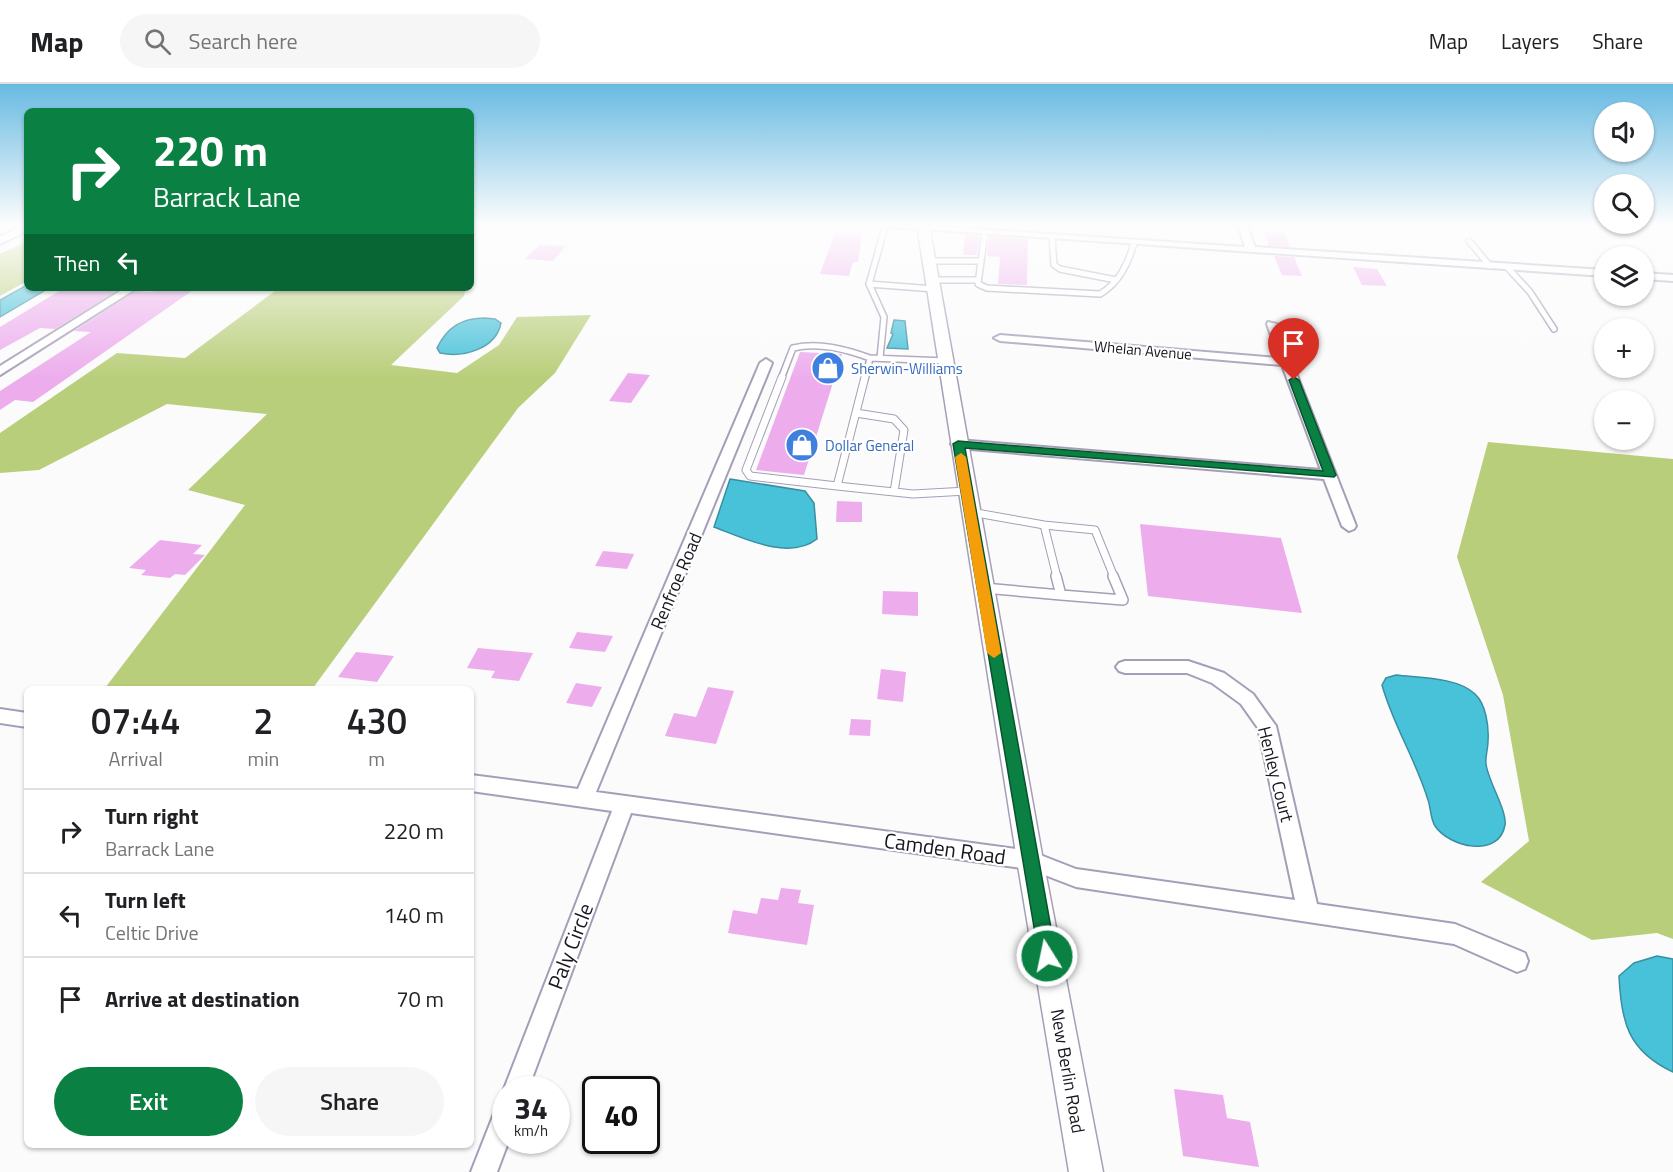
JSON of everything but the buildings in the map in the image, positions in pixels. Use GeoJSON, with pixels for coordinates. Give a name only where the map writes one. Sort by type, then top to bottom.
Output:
{"type":"FeatureCollection","features":[{"type":"Feature","properties":{"kind":"street","name":"New Berlin Road"},"geometry":{"type":"LineString","coordinates":[[931,276],[958,444],[1086,1172]]}},
{"type":"Feature","properties":{"kind":"street"},"geometry":{"type":"LineString","coordinates":[[1654,277],[1673,278]]}},
{"type":"Feature","properties":{"kind":"street"},"geometry":{"type":"LineString","coordinates":[[0,371],[127,291]]}},
{"type":"Feature","properties":{"kind":"street"},"geometry":{"type":"LineString","coordinates":[[1272,324],[1349,526]]}},
{"type":"Feature","properties":{"kind":"street","name":"Whelan Avenue"},"geometry":{"type":"LineString","coordinates":[[1000,338],[1287,362]]}},
{"type":"Feature","properties":{"kind":"street","name":"Renfroe Road"},"geometry":{"type":"LineString","coordinates":[[584,798],[766,363]]}},
{"type":"Feature","properties":{"kind":"street"},"geometry":{"type":"LineString","coordinates":[[958,444],[1330,475]]}},
{"type":"Feature","properties":{"kind":"street","name":"Henley Court"},"geometry":{"type":"LineString","coordinates":[[1125,667],[1188,667],[1218,678],[1247,699],[1267,726],[1308,910]]}},
{"type":"Feature","properties":{"kind":"street"},"geometry":{"type":"LineString","coordinates":[[0,717],[24,720]]}},
{"type":"Feature","properties":{"kind":"street","name":"Camden Road"},"geometry":{"type":"LineString","coordinates":[[474,783],[1030,860],[1076,878],[1308,910],[1455,934],[1517,962]]}},
{"type":"Feature","properties":{"kind":"street","name":"Paly Circle"},"geometry":{"type":"LineString","coordinates":[[521,1076],[625,804]]}},
{"type":"Feature","properties":{"kind":"street"},"geometry":{"type":"LineString","coordinates":[[484,1172],[492,1152]]}},
{"type":"Feature","properties":{"kind":"lane"},"geometry":{"type":"LineString","coordinates":[[871,276],[869,284],[884,317],[880,358]]}},
{"type":"Feature","properties":{"kind":"lane"},"geometry":{"type":"LineString","coordinates":[[979,276],[980,286],[987,288],[1090,294],[1106,291],[1119,276]]}},
{"type":"Feature","properties":{"kind":"lane"},"geometry":{"type":"LineString","coordinates":[[1092,276],[1116,280]]}},
{"type":"Feature","properties":{"kind":"lane"},"geometry":{"type":"LineString","coordinates":[[1515,276],[1530,292],[1554,329]]}},
{"type":"Feature","properties":{"kind":"lane"},"geometry":{"type":"LineString","coordinates":[[869,284],[933,285],[978,280]]}},
{"type":"Feature","properties":{"kind":"lane"},"geometry":{"type":"LineString","coordinates":[[946,361],[870,358],[838,349],[802,345],[793,348],[746,470],[750,476],[894,492],[967,491]]}},
{"type":"Feature","properties":{"kind":"lane"},"geometry":{"type":"LineString","coordinates":[[837,486],[870,358]]}},
{"type":"Feature","properties":{"kind":"lane"},"geometry":{"type":"LineString","coordinates":[[856,413],[894,418],[904,430],[894,492]]}},
{"type":"Feature","properties":{"kind":"lane"},"geometry":{"type":"LineString","coordinates":[[970,512],[1044,525],[1095,530],[1124,600],[983,588]]}},
{"type":"Feature","properties":{"kind":"lane"},"geometry":{"type":"LineString","coordinates":[[1044,525],[1061,595]]}},
{"type":"Feature","properties":{"kind":"green space"},"geometry":{"type":"Polygon","coordinates":[[[0,276],[24,276],[24,283],[0,296],[0,276]]]}},
{"type":"Feature","properties":{"kind":"green space"},"geometry":{"type":"Polygon","coordinates":[[[275,291],[465,291],[464,296],[391,365],[457,373],[499,345],[517,317],[591,315],[555,373],[518,408],[314,686],[107,686],[245,505],[188,490],[267,414],[167,404],[39,470],[0,473],[0,433],[117,353],[185,358],[275,291]]]}},
{"type":"Feature","properties":{"kind":"green space"},"geometry":{"type":"Polygon","coordinates":[[[1488,442],[1673,459],[1673,939],[1657,933],[1592,940],[1481,882],[1529,841],[1503,695],[1457,557],[1488,442]]]}},
{"type":"Feature","properties":{"kind":"water"},"geometry":{"type":"Polygon","coordinates":[[[24,287],[24,291],[44,291],[0,317],[0,300],[24,287]]]}},
{"type":"Feature","properties":{"kind":"water"},"geometry":{"type":"Polygon","coordinates":[[[477,318],[495,319],[501,323],[498,332],[486,345],[468,353],[440,353],[437,348],[445,334],[456,325],[477,318]]]}},
{"type":"Feature","properties":{"kind":"water"},"geometry":{"type":"Polygon","coordinates":[[[894,320],[905,321],[908,349],[887,348],[893,334],[891,333],[894,320]]]}},
{"type":"Feature","properties":{"kind":"water"},"geometry":{"type":"Polygon","coordinates":[[[730,479],[805,491],[814,503],[817,539],[806,545],[780,548],[752,541],[714,527],[730,479]]]}},
{"type":"Feature","properties":{"kind":"water"},"geometry":{"type":"Polygon","coordinates":[[[1396,675],[1448,681],[1467,688],[1479,698],[1487,723],[1487,771],[1505,819],[1501,836],[1494,842],[1484,846],[1462,844],[1442,833],[1435,826],[1423,785],[1382,685],[1386,678],[1396,675]]]}},
{"type":"Feature","properties":{"kind":"water"},"geometry":{"type":"Polygon","coordinates":[[[1657,956],[1673,959],[1673,1072],[1646,1055],[1637,1045],[1625,1021],[1622,1007],[1619,976],[1634,963],[1657,956]]]}},
{"type":"Feature","properties":{"kind":"slow traffic"},"geometry":{"type":"LineString","coordinates":[[961,457],[994,653]]}},
{"type":"Feature","properties":{"kind":"place","name":"Sherwin-Williams"},"geometry":{"type":"Point","coordinates":[828,368]}},
{"type":"Feature","properties":{"kind":"place","name":"Dollar General"},"geometry":{"type":"Point","coordinates":[802,445]}},
{"type":"Feature","properties":{"kind":"route"},"geometry":{"type":"LineString","coordinates":[[1047,956],[958,444],[1056,450],[1330,475],[1294,380]]}}]}
